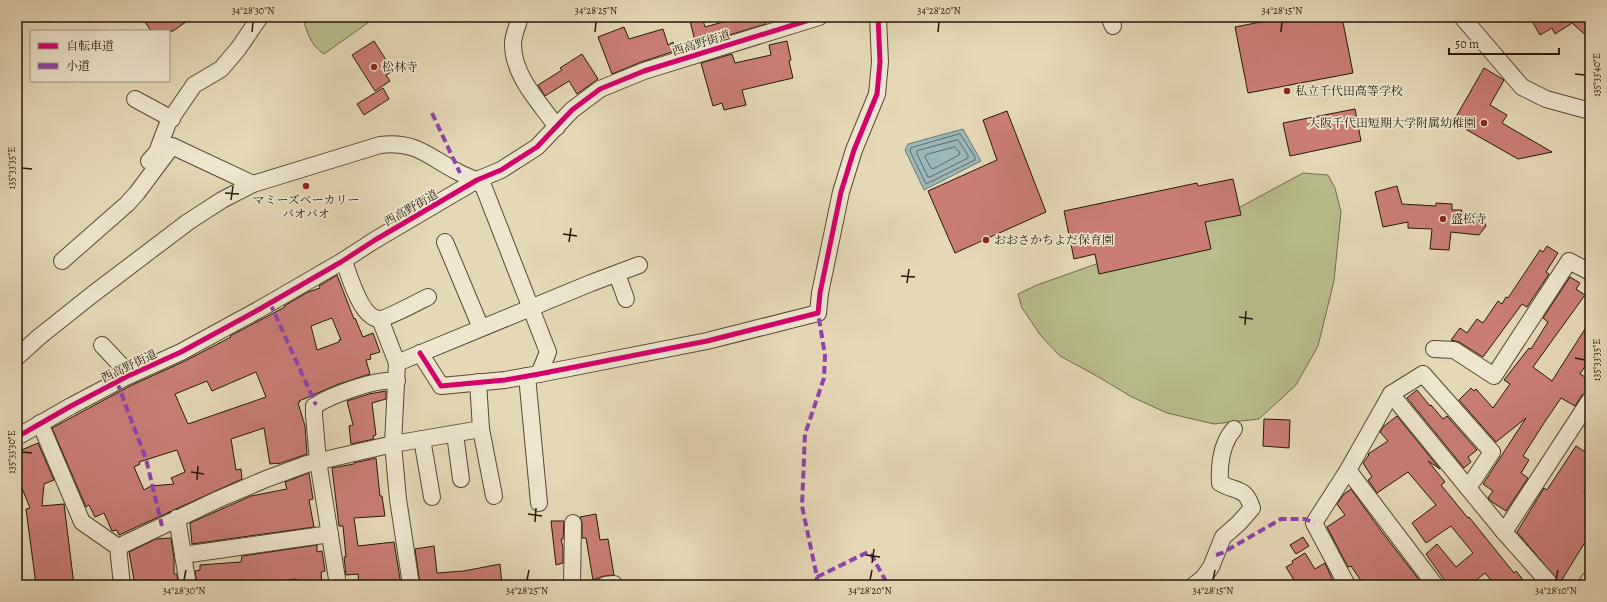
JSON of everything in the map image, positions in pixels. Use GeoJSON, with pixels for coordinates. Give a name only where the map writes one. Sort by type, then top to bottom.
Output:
{"type":"FeatureCollection","features":[{"type":"Feature","properties":{"kind":"street"},"geometry":{"type":"LineString","coordinates":[[127,204],[120,196],[157,152],[168,123],[194,85],[221,69],[238,49],[260,17]]}},
{"type":"Feature","properties":{"kind":"street"},"geometry":{"type":"LineString","coordinates":[[520,17],[513,43],[515,62],[523,79],[557,127]]}},
{"type":"Feature","properties":{"kind":"street","name":"西高野街道"},"geometry":{"type":"LineString","coordinates":[[17,437],[40,423],[130,375],[181,352],[344,261],[477,180],[501,170],[537,147],[572,110],[586,98],[613,83],[783,22],[819,17]]}},
{"type":"Feature","properties":{"kind":"street"},"geometry":{"type":"LineString","coordinates":[[420,353],[441,386],[533,375],[707,341],[818,313],[820,293],[841,192],[854,150],[877,94],[880,62],[878,17]]}},
{"type":"Feature","properties":{"kind":"street"},"geometry":{"type":"LineString","coordinates":[[1462,17],[1522,87],[1546,99],[1590,110]]}},
{"type":"Feature","properties":{"kind":"street"},"geometry":{"type":"LineString","coordinates":[[135,99],[172,119]]}},
{"type":"Feature","properties":{"kind":"street"},"geometry":{"type":"LineString","coordinates":[[17,357],[39,337],[87,299],[188,222],[222,200],[253,184],[380,145],[393,143],[405,144],[418,148],[460,173],[477,180],[484,188],[532,308],[548,352],[533,375],[539,503]]}},
{"type":"Feature","properties":{"kind":"street"},"geometry":{"type":"LineString","coordinates":[[62,261],[127,204],[172,146],[253,184]]}},
{"type":"Feature","properties":{"kind":"street"},"geometry":{"type":"LineString","coordinates":[[445,242],[481,328]]}},
{"type":"Feature","properties":{"kind":"street"},"geometry":{"type":"LineString","coordinates":[[344,261],[360,302],[371,317],[380,319],[428,297]]}},
{"type":"Feature","properties":{"kind":"street"},"geometry":{"type":"LineString","coordinates":[[1434,349],[1454,350],[1494,376],[1569,261],[1590,272]]}},
{"type":"Feature","properties":{"kind":"street"},"geometry":{"type":"LineString","coordinates":[[397,363],[591,283],[639,265]]}},
{"type":"Feature","properties":{"kind":"street"},"geometry":{"type":"LineString","coordinates":[[617,274],[626,299]]}},
{"type":"Feature","properties":{"kind":"street"},"geometry":{"type":"LineString","coordinates":[[380,319],[397,363],[393,444],[398,499],[411,585]]}},
{"type":"Feature","properties":{"kind":"street"},"geometry":{"type":"LineString","coordinates":[[102,345],[130,375]]}},
{"type":"Feature","properties":{"kind":"street"},"geometry":{"type":"LineString","coordinates":[[1347,585],[1314,523],[1348,470],[1391,394],[1423,374],[1492,452],[1468,488]]}},
{"type":"Feature","properties":{"kind":"street"},"geometry":{"type":"LineString","coordinates":[[338,585],[318,461],[314,406],[325,399],[375,382],[389,380],[397,381]]}},
{"type":"Feature","properties":{"kind":"street"},"geometry":{"type":"LineString","coordinates":[[478,382],[481,429],[494,496]]}},
{"type":"Feature","properties":{"kind":"street"},"geometry":{"type":"LineString","coordinates":[[1391,394],[1504,532],[1551,585]]}},
{"type":"Feature","properties":{"kind":"street"},"geometry":{"type":"LineString","coordinates":[[1504,532],[1590,400]]}},
{"type":"Feature","properties":{"kind":"street"},"geometry":{"type":"LineString","coordinates":[[40,423],[82,522],[118,547],[122,585]]}},
{"type":"Feature","properties":{"kind":"street"},"geometry":{"type":"LineString","coordinates":[[118,547],[177,518],[266,479],[307,464],[393,444],[481,429]]}},
{"type":"Feature","properties":{"kind":"street"},"geometry":{"type":"LineString","coordinates":[[1194,585],[1203,578],[1211,567],[1224,537],[1252,508],[1248,497],[1241,490],[1228,488],[1220,483],[1222,452],[1226,438],[1234,429]]}},
{"type":"Feature","properties":{"kind":"street"},"geometry":{"type":"LineString","coordinates":[[455,434],[461,479]]}},
{"type":"Feature","properties":{"kind":"street"},"geometry":{"type":"LineString","coordinates":[[422,439],[432,497]]}},
{"type":"Feature","properties":{"kind":"street"},"geometry":{"type":"LineString","coordinates":[[1348,470],[1435,585]]}},
{"type":"Feature","properties":{"kind":"street"},"geometry":{"type":"LineString","coordinates":[[177,518],[188,585]]}},
{"type":"Feature","properties":{"kind":"street"},"geometry":{"type":"LineString","coordinates":[[572,585],[573,523]]}},
{"type":"Feature","properties":{"kind":"street"},"geometry":{"type":"LineString","coordinates":[[183,555],[330,534]]}},
{"type":"Feature","properties":{"kind":"street"},"geometry":{"type":"LineString","coordinates":[[1586,585],[1590,579]]}},
{"type":"Feature","properties":{"kind":"green space"},"geometry":{"type":"Polygon","coordinates":[[[303,17],[376,17],[324,54],[319,51],[312,42],[303,17]]]}},
{"type":"Feature","properties":{"kind":"green space"},"geometry":{"type":"Polygon","coordinates":[[[1303,173],[1328,175],[1335,188],[1341,212],[1334,281],[1318,346],[1296,385],[1259,419],[1214,424],[1167,413],[1132,397],[1060,356],[1041,336],[1022,308],[1018,294],[1037,285],[1133,251],[1231,212],[1303,173]]]}},
{"type":"Feature","properties":{"kind":"water"},"geometry":{"type":"Polygon","coordinates":[[[963,129],[981,161],[924,190],[905,150],[908,144],[963,129]]]}},
{"type":"Feature","properties":{"kind":"building"},"geometry":{"type":"Polygon","coordinates":[[[142,17],[193,17],[173,31],[150,30],[142,17]]]}},
{"type":"Feature","properties":{"kind":"building"},"geometry":{"type":"Polygon","coordinates":[[[689,17],[702,17],[705,27],[741,17],[764,17],[766,24],[696,45],[689,17]]]}},
{"type":"Feature","properties":{"kind":"building"},"geometry":{"type":"Polygon","coordinates":[[[1287,17],[1342,17],[1353,73],[1248,93],[1235,27],[1287,17]]]}},
{"type":"Feature","properties":{"kind":"building"},"geometry":{"type":"Polygon","coordinates":[[[1539,17],[1590,17],[1590,39],[1572,23],[1555,34],[1552,28],[1540,35],[1532,21],[1539,17]]]}},
{"type":"Feature","properties":{"kind":"building"},"geometry":{"type":"Polygon","coordinates":[[[624,27],[629,39],[663,29],[668,45],[673,42],[675,51],[641,62],[612,74],[598,37],[624,27]]]}},
{"type":"Feature","properties":{"kind":"building"},"geometry":{"type":"Polygon","coordinates":[[[374,41],[393,71],[386,75],[390,81],[375,91],[352,55],[374,41]]]}},
{"type":"Feature","properties":{"kind":"building"},"geometry":{"type":"Polygon","coordinates":[[[787,41],[791,60],[789,61],[793,78],[742,90],[746,105],[724,110],[722,103],[713,106],[701,63],[732,54],[735,63],[771,55],[769,45],[787,41]]]}},
{"type":"Feature","properties":{"kind":"building"},"geometry":{"type":"Polygon","coordinates":[[[582,54],[598,79],[577,94],[569,81],[545,96],[538,85],[562,70],[560,68],[582,54]]]}},
{"type":"Feature","properties":{"kind":"building"},"geometry":{"type":"Polygon","coordinates":[[[1484,68],[1504,80],[1490,105],[1507,115],[1502,123],[1552,152],[1518,159],[1453,122],[1484,68]]]}},
{"type":"Feature","properties":{"kind":"building"},"geometry":{"type":"Polygon","coordinates":[[[383,88],[389,99],[364,115],[357,104],[383,88]]]}},
{"type":"Feature","properties":{"kind":"building"},"geometry":{"type":"Polygon","coordinates":[[[1355,109],[1361,141],[1290,156],[1283,123],[1355,109]]]}},
{"type":"Feature","properties":{"kind":"building"},"geometry":{"type":"Polygon","coordinates":[[[1007,111],[1046,212],[955,253],[928,191],[997,160],[983,120],[1007,111]]]}},
{"type":"Feature","properties":{"kind":"building"},"geometry":{"type":"Polygon","coordinates":[[[1233,179],[1241,215],[1205,222],[1211,249],[1099,274],[1095,254],[1074,259],[1064,211],[1197,183],[1198,186],[1233,179]]]}},
{"type":"Feature","properties":{"kind":"building"},"geometry":{"type":"Polygon","coordinates":[[[1397,186],[1402,204],[1436,206],[1436,203],[1452,204],[1452,210],[1462,210],[1461,213],[1480,214],[1486,226],[1479,235],[1451,232],[1449,250],[1430,249],[1432,229],[1408,228],[1408,222],[1383,227],[1375,192],[1397,186]]]}},
{"type":"Feature","properties":{"kind":"building"},"geometry":{"type":"Polygon","coordinates":[[[1547,246],[1558,253],[1546,272],[1549,274],[1527,307],[1522,304],[1483,357],[1459,342],[1451,340],[1460,328],[1467,333],[1477,319],[1483,323],[1498,301],[1502,304],[1506,297],[1508,298],[1540,250],[1543,252],[1547,246]]]}},
{"type":"Feature","properties":{"kind":"building"},"geometry":{"type":"Polygon","coordinates":[[[337,275],[354,319],[355,318],[363,337],[373,333],[380,352],[370,355],[371,359],[366,360],[370,374],[339,384],[299,401],[300,402],[298,403],[305,426],[307,454],[278,464],[270,464],[264,428],[231,439],[236,470],[241,469],[242,479],[119,535],[117,530],[112,531],[104,513],[95,517],[89,505],[86,507],[52,428],[130,386],[185,361],[231,337],[230,336],[285,307],[284,306],[308,292],[320,288],[319,286],[337,275]],[[332,318],[311,326],[317,350],[341,340],[332,318]],[[256,372],[212,391],[207,381],[175,394],[188,424],[266,397],[256,372]],[[177,450],[139,462],[140,464],[134,467],[144,490],[151,486],[174,484],[171,478],[185,472],[177,450]]]}},
{"type":"Feature","properties":{"kind":"building"},"geometry":{"type":"Polygon","coordinates":[[[1570,277],[1580,283],[1576,289],[1585,295],[1533,367],[1552,381],[1590,321],[1590,359],[1580,374],[1590,380],[1590,391],[1582,395],[1575,406],[1561,398],[1523,456],[1529,460],[1521,473],[1528,478],[1506,511],[1488,498],[1493,491],[1483,484],[1526,418],[1496,442],[1459,400],[1471,388],[1474,391],[1476,389],[1493,408],[1510,384],[1504,380],[1529,348],[1531,349],[1548,322],[1543,318],[1570,277]]]}},
{"type":"Feature","properties":{"kind":"building"},"geometry":{"type":"Polygon","coordinates":[[[1417,390],[1443,419],[1447,416],[1477,450],[1468,457],[1471,462],[1464,468],[1407,398],[1417,390]]]}},
{"type":"Feature","properties":{"kind":"building"},"geometry":{"type":"Polygon","coordinates":[[[386,391],[386,399],[372,403],[376,435],[373,436],[374,439],[351,444],[349,426],[353,425],[347,401],[369,394],[386,391]]]}},
{"type":"Feature","properties":{"kind":"building"},"geometry":{"type":"Polygon","coordinates":[[[1397,416],[1440,469],[1428,461],[1445,482],[1441,485],[1514,573],[1516,571],[1527,585],[1495,585],[1485,573],[1470,585],[1448,585],[1426,554],[1437,544],[1456,567],[1473,553],[1451,526],[1426,543],[1412,523],[1436,505],[1408,472],[1377,493],[1368,480],[1372,477],[1363,463],[1369,455],[1368,454],[1388,441],[1380,432],[1384,426],[1397,416]]]}},
{"type":"Feature","properties":{"kind":"building"},"geometry":{"type":"Polygon","coordinates":[[[1264,419],[1290,420],[1289,448],[1263,446],[1264,419]]]}},
{"type":"Feature","properties":{"kind":"building"},"geometry":{"type":"Polygon","coordinates":[[[38,443],[54,480],[44,484],[42,506],[64,504],[74,585],[36,585],[26,509],[30,508],[17,476],[17,452],[38,443]]]}},
{"type":"Feature","properties":{"kind":"building"},"geometry":{"type":"Polygon","coordinates":[[[1576,446],[1590,455],[1590,480],[1584,493],[1590,497],[1590,534],[1560,583],[1517,532],[1544,488],[1547,490],[1576,446]]]}},
{"type":"Feature","properties":{"kind":"building"},"geometry":{"type":"Polygon","coordinates":[[[376,458],[380,496],[382,496],[385,516],[354,518],[358,546],[394,542],[401,585],[359,585],[358,574],[346,575],[343,526],[339,526],[332,468],[376,458]]]}},
{"type":"Feature","properties":{"kind":"building"},"geometry":{"type":"Polygon","coordinates":[[[309,473],[313,499],[309,500],[314,527],[192,544],[190,523],[251,496],[287,489],[285,482],[309,473]]]}},
{"type":"Feature","properties":{"kind":"building"},"geometry":{"type":"Polygon","coordinates":[[[1351,489],[1423,585],[1364,585],[1351,566],[1348,567],[1327,527],[1345,515],[1337,504],[1344,494],[1351,489]]]}},
{"type":"Feature","properties":{"kind":"building"},"geometry":{"type":"Polygon","coordinates":[[[596,514],[600,540],[608,539],[614,575],[604,576],[593,580],[586,538],[582,538],[582,523],[580,517],[596,514]]]}},
{"type":"Feature","properties":{"kind":"building"},"geometry":{"type":"Polygon","coordinates":[[[551,521],[564,521],[563,539],[561,539],[563,548],[563,563],[556,565],[551,521]]]}},
{"type":"Feature","properties":{"kind":"building"},"geometry":{"type":"Polygon","coordinates":[[[1303,537],[1309,546],[1296,554],[1290,545],[1303,537]]]}},
{"type":"Feature","properties":{"kind":"building"},"geometry":{"type":"Polygon","coordinates":[[[171,538],[174,558],[174,574],[177,574],[178,585],[135,585],[129,552],[156,539],[171,538]]]}},
{"type":"Feature","properties":{"kind":"building"},"geometry":{"type":"Polygon","coordinates":[[[317,545],[317,552],[322,551],[325,571],[321,572],[322,585],[297,585],[296,579],[253,585],[197,585],[195,571],[200,570],[200,565],[241,562],[242,556],[317,545]]]}},
{"type":"Feature","properties":{"kind":"building"},"geometry":{"type":"Polygon","coordinates":[[[434,546],[437,573],[464,571],[500,564],[502,585],[420,585],[415,549],[434,546]]]}},
{"type":"Feature","properties":{"kind":"building"},"geometry":{"type":"Polygon","coordinates":[[[1305,553],[1315,569],[1325,563],[1335,585],[1297,585],[1286,567],[1293,563],[1292,561],[1305,553]]]}},
{"type":"Feature","properties":{"kind":"marked path"},"geometry":{"type":"LineString","coordinates":[[432,113],[460,173]]}},
{"type":"Feature","properties":{"kind":"marked path"},"geometry":{"type":"LineString","coordinates":[[270,303],[316,405]]}},
{"type":"Feature","properties":{"kind":"marked path"},"geometry":{"type":"LineString","coordinates":[[816,585],[817,577],[802,506],[805,434],[824,378],[825,355],[818,313]]}},
{"type":"Feature","properties":{"kind":"marked path"},"geometry":{"type":"LineString","coordinates":[[117,382],[146,459],[162,526]]}},
{"type":"Feature","properties":{"kind":"marked path"},"geometry":{"type":"LineString","coordinates":[[1216,555],[1281,519],[1305,519],[1314,523]]}},
{"type":"Feature","properties":{"kind":"marked path"},"geometry":{"type":"LineString","coordinates":[[817,577],[868,552],[872,556],[888,585]]}},
{"type":"Feature","properties":{"kind":"cycle path"},"geometry":{"type":"LineString","coordinates":[[17,437],[126,377],[181,352],[258,310],[477,180],[501,170],[537,147],[572,110],[600,89],[644,71],[819,17]]}},
{"type":"Feature","properties":{"kind":"cycle path"},"geometry":{"type":"LineString","coordinates":[[420,353],[441,386],[505,380],[707,341],[818,313],[820,293],[841,192],[854,150],[877,94],[880,62],[878,17]]}},
{"type":"Feature","properties":{"kind":"place","name":"松林寺"},"geometry":{"type":"Point","coordinates":[374,67]}},
{"type":"Feature","properties":{"kind":"place","name":"私立千代田高等学校"},"geometry":{"type":"Point","coordinates":[1287,91]}},
{"type":"Feature","properties":{"kind":"place","name":"大阪千代田短期大学附属幼稚園"},"geometry":{"type":"Point","coordinates":[1484,123]}},
{"type":"Feature","properties":{"kind":"place","name":"マミーズベーカリー パオパオ"},"geometry":{"type":"Point","coordinates":[306,186]}},
{"type":"Feature","properties":{"kind":"place","name":"盛松寺"},"geometry":{"type":"Point","coordinates":[1443,219]}},
{"type":"Feature","properties":{"kind":"place","name":"おおさかちよだ保育園"},"geometry":{"type":"Point","coordinates":[986,240]}}]}
